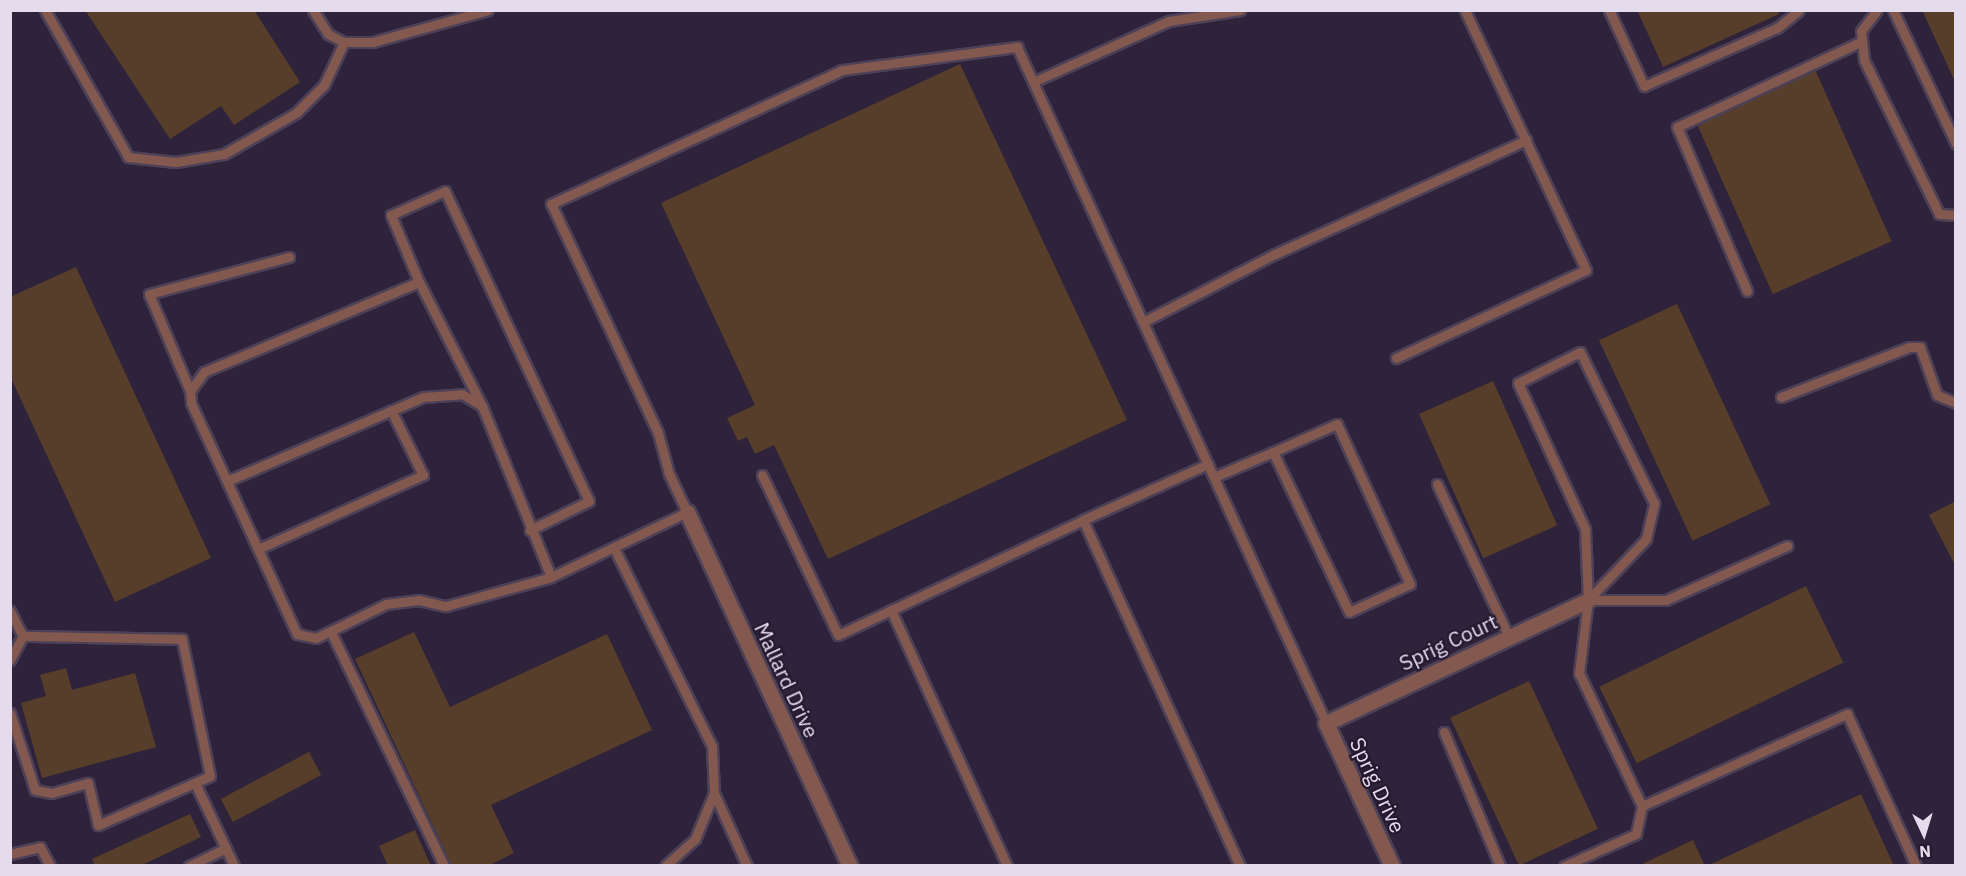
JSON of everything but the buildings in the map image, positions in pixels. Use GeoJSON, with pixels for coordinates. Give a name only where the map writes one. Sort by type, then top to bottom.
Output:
{"type":"FeatureCollection","features":[{"type":"Feature","properties":{"kind":"street","name":"Mallard Drive"},"geometry":{"type":"LineString","coordinates":[[687,512],[850,866]]}},
{"type":"Feature","properties":{"kind":"street","name":"Sprig Court"},"geometry":{"type":"LineString","coordinates":[[1326,723],[1588,600]]}},
{"type":"Feature","properties":{"kind":"street","name":"Sprig Drive"},"geometry":{"type":"LineString","coordinates":[[1326,723],[1392,866]]}},
{"type":"Feature","properties":{"kind":"lane"},"geometry":{"type":"LineString","coordinates":[[45,10],[128,157],[176,162],[224,154],[296,112],[324,85],[344,42]]}},
{"type":"Feature","properties":{"kind":"lane"},"geometry":{"type":"LineString","coordinates":[[313,10],[328,34],[344,42],[374,42],[488,10]]}},
{"type":"Feature","properties":{"kind":"lane"},"geometry":{"type":"LineString","coordinates":[[1033,82],[1169,21],[1240,10]]}},
{"type":"Feature","properties":{"kind":"lane"},"geometry":{"type":"LineString","coordinates":[[1396,358],[1586,270],[1465,10]]}},
{"type":"Feature","properties":{"kind":"lane"},"geometry":{"type":"LineString","coordinates":[[1609,10],[1644,86],[1777,28],[1799,10]]}},
{"type":"Feature","properties":{"kind":"lane"},"geometry":{"type":"LineString","coordinates":[[1877,10],[1861,31],[1860,42],[1864,60],[1939,214],[1956,215]]}},
{"type":"Feature","properties":{"kind":"lane"},"geometry":{"type":"LineString","coordinates":[[1893,10],[1956,144]]}},
{"type":"Feature","properties":{"kind":"lane"},"geometry":{"type":"LineString","coordinates":[[1747,291],[1677,126],[1860,42]]}},
{"type":"Feature","properties":{"kind":"lane"},"geometry":{"type":"LineString","coordinates":[[289,257],[149,294],[190,391],[191,403],[297,634],[316,638],[386,604],[419,600],[446,606],[551,577],[687,512],[669,474],[658,433],[551,204],[842,70],[1017,47],[1326,723]]}},
{"type":"Feature","properties":{"kind":"lane"},"geometry":{"type":"LineString","coordinates":[[1143,322],[1212,284],[1526,140]]}},
{"type":"Feature","properties":{"kind":"lane"},"geometry":{"type":"LineString","coordinates":[[530,530],[589,501],[445,192],[391,215],[419,282],[482,406],[530,530],[551,577]]}},
{"type":"Feature","properties":{"kind":"lane"},"geometry":{"type":"LineString","coordinates":[[190,391],[204,372],[419,282]]}},
{"type":"Feature","properties":{"kind":"lane"},"geometry":{"type":"LineString","coordinates":[[1781,397],[1909,347],[1920,346],[1938,395],[1956,403]]}},
{"type":"Feature","properties":{"kind":"lane"},"geometry":{"type":"LineString","coordinates":[[1564,866],[1636,834],[1642,806],[1579,673],[1588,600],[1585,529],[1518,383],[1580,352],[1654,503],[1646,539],[1588,600]]}},
{"type":"Feature","properties":{"kind":"lane"},"geometry":{"type":"LineString","coordinates":[[227,481],[423,397],[462,394],[482,406]]}},
{"type":"Feature","properties":{"kind":"lane"},"geometry":{"type":"LineString","coordinates":[[258,549],[423,476],[392,410]]}},
{"type":"Feature","properties":{"kind":"lane"},"geometry":{"type":"LineString","coordinates":[[1214,477],[1337,424],[1410,584],[1349,612],[1273,452]]}},
{"type":"Feature","properties":{"kind":"lane"},"geometry":{"type":"LineString","coordinates":[[762,475],[838,634],[1208,464]]}},
{"type":"Feature","properties":{"kind":"lane"},"geometry":{"type":"LineString","coordinates":[[1437,484],[1509,637]]}},
{"type":"Feature","properties":{"kind":"lane"},"geometry":{"type":"LineString","coordinates":[[1083,520],[1240,866]]}},
{"type":"Feature","properties":{"kind":"lane"},"geometry":{"type":"LineString","coordinates":[[1588,600],[1666,600],[1788,546]]}},
{"type":"Feature","properties":{"kind":"lane"},"geometry":{"type":"LineString","coordinates":[[614,548],[712,746],[714,793],[747,866]]}},
{"type":"Feature","properties":{"kind":"lane"},"geometry":{"type":"LineString","coordinates":[[891,610],[1007,866]]}},
{"type":"Feature","properties":{"kind":"lane"},"geometry":{"type":"LineString","coordinates":[[10,611],[23,636]]}},
{"type":"Feature","properties":{"kind":"lane"},"geometry":{"type":"LineString","coordinates":[[331,632],[444,866]]}},
{"type":"Feature","properties":{"kind":"lane"},"geometry":{"type":"LineString","coordinates":[[10,660],[23,636]]}},
{"type":"Feature","properties":{"kind":"lane"},"geometry":{"type":"LineString","coordinates":[[10,713],[34,790],[52,793],[88,783],[98,825],[210,776],[182,639],[23,636]]}},
{"type":"Feature","properties":{"kind":"lane"},"geometry":{"type":"LineString","coordinates":[[1642,806],[1847,714],[1916,866]]}},
{"type":"Feature","properties":{"kind":"lane"},"geometry":{"type":"LineString","coordinates":[[1444,732],[1500,866]]}},
{"type":"Feature","properties":{"kind":"lane"},"geometry":{"type":"LineString","coordinates":[[195,783],[234,866]]}},
{"type":"Feature","properties":{"kind":"lane"},"geometry":{"type":"LineString","coordinates":[[665,866],[696,839],[714,793]]}},
{"type":"Feature","properties":{"kind":"lane"},"geometry":{"type":"LineString","coordinates":[[10,854],[40,847],[50,866]]}},
{"type":"Feature","properties":{"kind":"lane"},"geometry":{"type":"LineString","coordinates":[[189,866],[226,848]]}}]}
